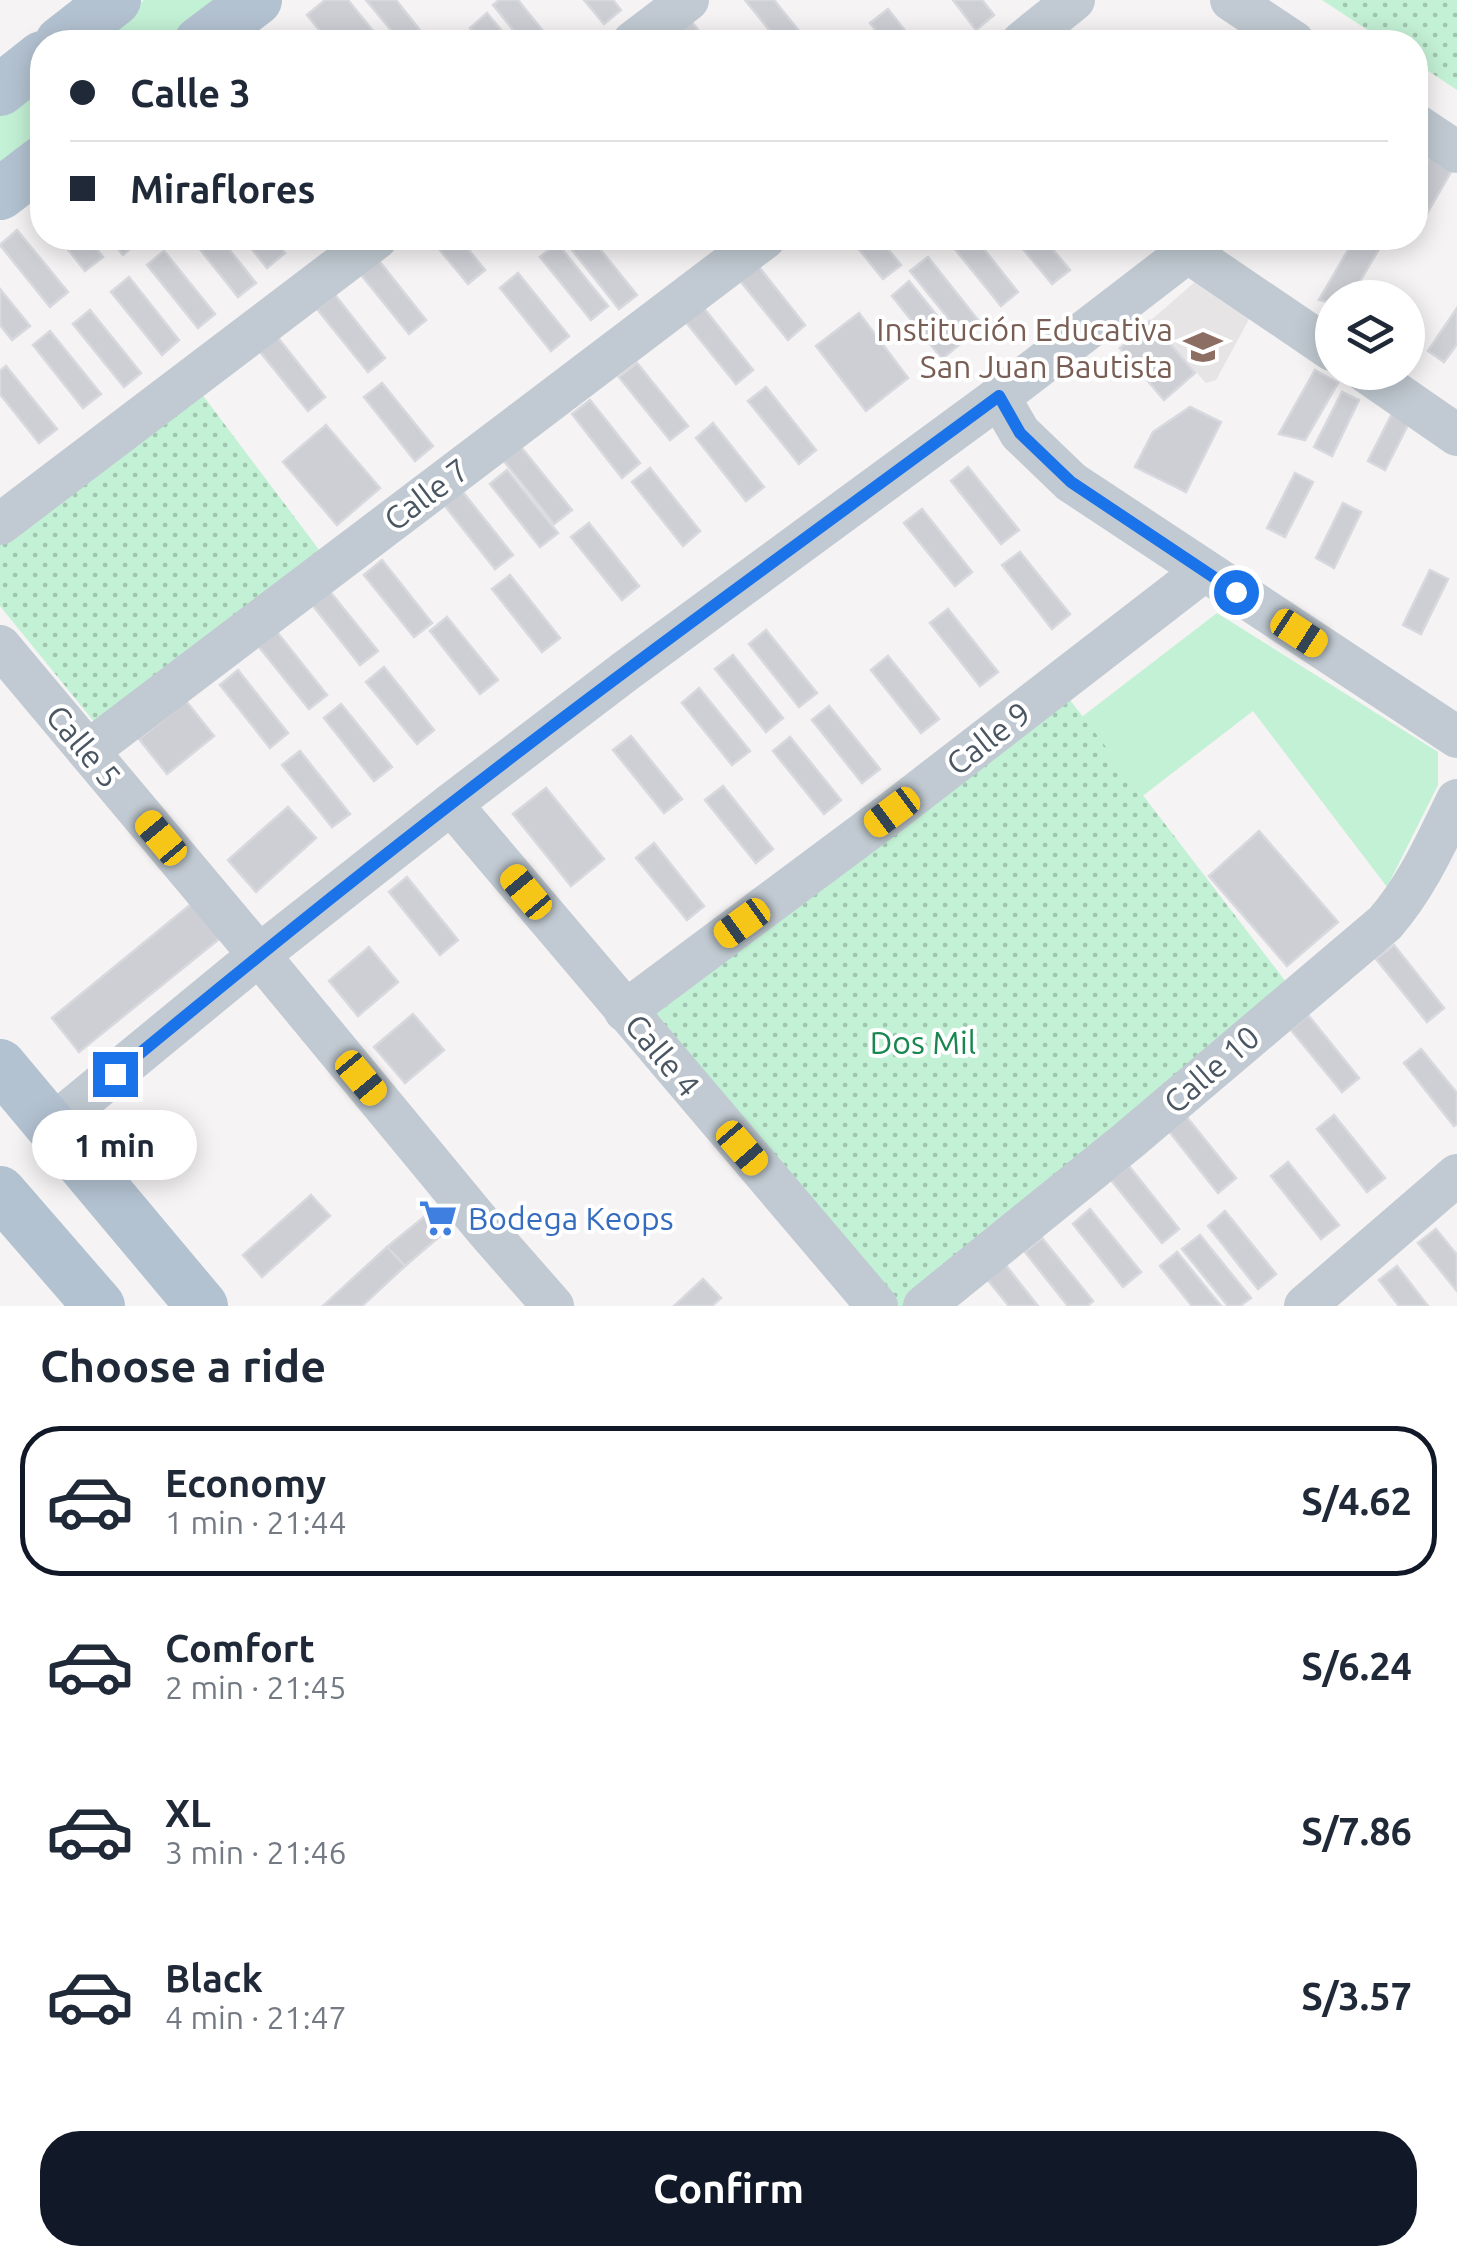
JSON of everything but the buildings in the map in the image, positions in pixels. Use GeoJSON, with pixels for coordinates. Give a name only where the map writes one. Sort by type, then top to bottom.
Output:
{"type":"FeatureCollection","features":[{"type":"Feature","properties":{"kind":"main road"},"geometry":{"type":"LineString","coordinates":[[76,30],[115,0]]}},
{"type":"Feature","properties":{"kind":"main road"},"geometry":{"type":"LineString","coordinates":[[216,30],[256,0]]}},
{"type":"Feature","properties":{"kind":"main road"},"geometry":{"type":"LineString","coordinates":[[0,90],[30,66]]}},
{"type":"Feature","properties":{"kind":"main road"},"geometry":{"type":"LineString","coordinates":[[0,194],[30,171]]}},
{"type":"Feature","properties":{"kind":"main road"},"geometry":{"type":"LineString","coordinates":[[0,1065],[202,1306]]}},
{"type":"Feature","properties":{"kind":"main road"},"geometry":{"type":"LineString","coordinates":[[0,1192],[99,1306]]}},
{"type":"Feature","properties":{"kind":"street"},"geometry":{"type":"LineString","coordinates":[[649,30],[688,0]]}},
{"type":"Feature","properties":{"kind":"street"},"geometry":{"type":"LineString","coordinates":[[1037,30],[1074,0]]}},
{"type":"Feature","properties":{"kind":"street"},"geometry":{"type":"LineString","coordinates":[[1231,0],[1276,30]]}},
{"type":"Feature","properties":{"kind":"street"},"geometry":{"type":"LineString","coordinates":[[1428,133],[1457,152]]}},
{"type":"Feature","properties":{"kind":"street"},"geometry":{"type":"LineString","coordinates":[[0,524],[361,250]]}},
{"type":"Feature","properties":{"kind":"street","name":"Calle 7"},"geometry":{"type":"LineString","coordinates":[[88,751],[749,250]]}},
{"type":"Feature","properties":{"kind":"street"},"geometry":{"type":"LineString","coordinates":[[51,1126],[451,804],[1191,250]]}},
{"type":"Feature","properties":{"kind":"street"},"geometry":{"type":"LineString","coordinates":[[1204,250],[1315,337]]}},
{"type":"Feature","properties":{"kind":"street"},"geometry":{"type":"LineString","coordinates":[[1392,390],[1457,435]]}},
{"type":"Feature","properties":{"kind":"street"},"geometry":{"type":"LineString","coordinates":[[999,396],[1020,433],[1071,482],[1457,737]]}},
{"type":"Feature","properties":{"kind":"street","name":"Calle 9"},"geometry":{"type":"LineString","coordinates":[[625,1010],[892,812],[1204,571]]}},
{"type":"Feature","properties":{"kind":"street","name":"Calle 5"},"geometry":{"type":"LineString","coordinates":[[0,646],[552,1306]]}},
{"type":"Feature","properties":{"kind":"street","name":"Calle 10"},"geometry":{"type":"LineString","coordinates":[[924,1306],[1385,923],[1422,871],[1457,800]]}},
{"type":"Feature","properties":{"kind":"street","name":"Calle 4"},"geometry":{"type":"LineString","coordinates":[[451,804],[877,1306]]}},
{"type":"Feature","properties":{"kind":"street"},"geometry":{"type":"LineString","coordinates":[[1304,1306],[1457,1175]]}},
{"type":"Feature","properties":{"kind":"shaded area","name":"Institución Educativa San Juan Bautista"},"geometry":{"type":"Polygon","coordinates":[[[1203,275],[1254,310],[1216,380],[1206,383],[1150,321],[1203,275]]]}},
{"type":"Feature","properties":{"kind":"green space"},"geometry":{"type":"Polygon","coordinates":[[[144,0],[219,0],[179,30],[104,30],[144,0]]]}},
{"type":"Feature","properties":{"kind":"green space"},"geometry":{"type":"Polygon","coordinates":[[[1322,0],[1457,0],[1457,90],[1428,71],[1428,30],[1368,30],[1322,0]]]}},
{"type":"Feature","properties":{"kind":"green space"},"geometry":{"type":"Polygon","coordinates":[[[30,86],[30,142],[0,165],[0,109],[30,86]]]}},
{"type":"Feature","properties":{"kind":"green space"},"geometry":{"type":"Polygon","coordinates":[[[198,389],[320,551],[96,724],[0,606],[0,544],[198,389]]]}},
{"type":"Feature","properties":{"kind":"green space"},"geometry":{"type":"Polygon","coordinates":[[[1217,613],[1438,752],[1438,785],[1387,887],[1253,711],[1140,798],[1079,719],[1217,613]]]}},
{"type":"Feature","properties":{"kind":"green space","name":"Dos Mil"},"geometry":{"type":"Polygon","coordinates":[[[1070,700],[1286,982],[905,1306],[894,1306],[643,1012],[1070,700]]]}},
{"type":"Feature","properties":{"kind":"place","name":"Institución Educativa San Juan Bautista"},"geometry":{"type":"Point","coordinates":[1203,347]}},
{"type":"Feature","properties":{"kind":"place","name":"Bodega Keops"},"geometry":{"type":"Point","coordinates":[438,1218]}},
{"type":"Feature","properties":{"kind":"route"},"geometry":{"type":"LineString","coordinates":[[115,1074],[451,804],[999,396],[1020,433],[1071,482],[1236,592]]}}]}
